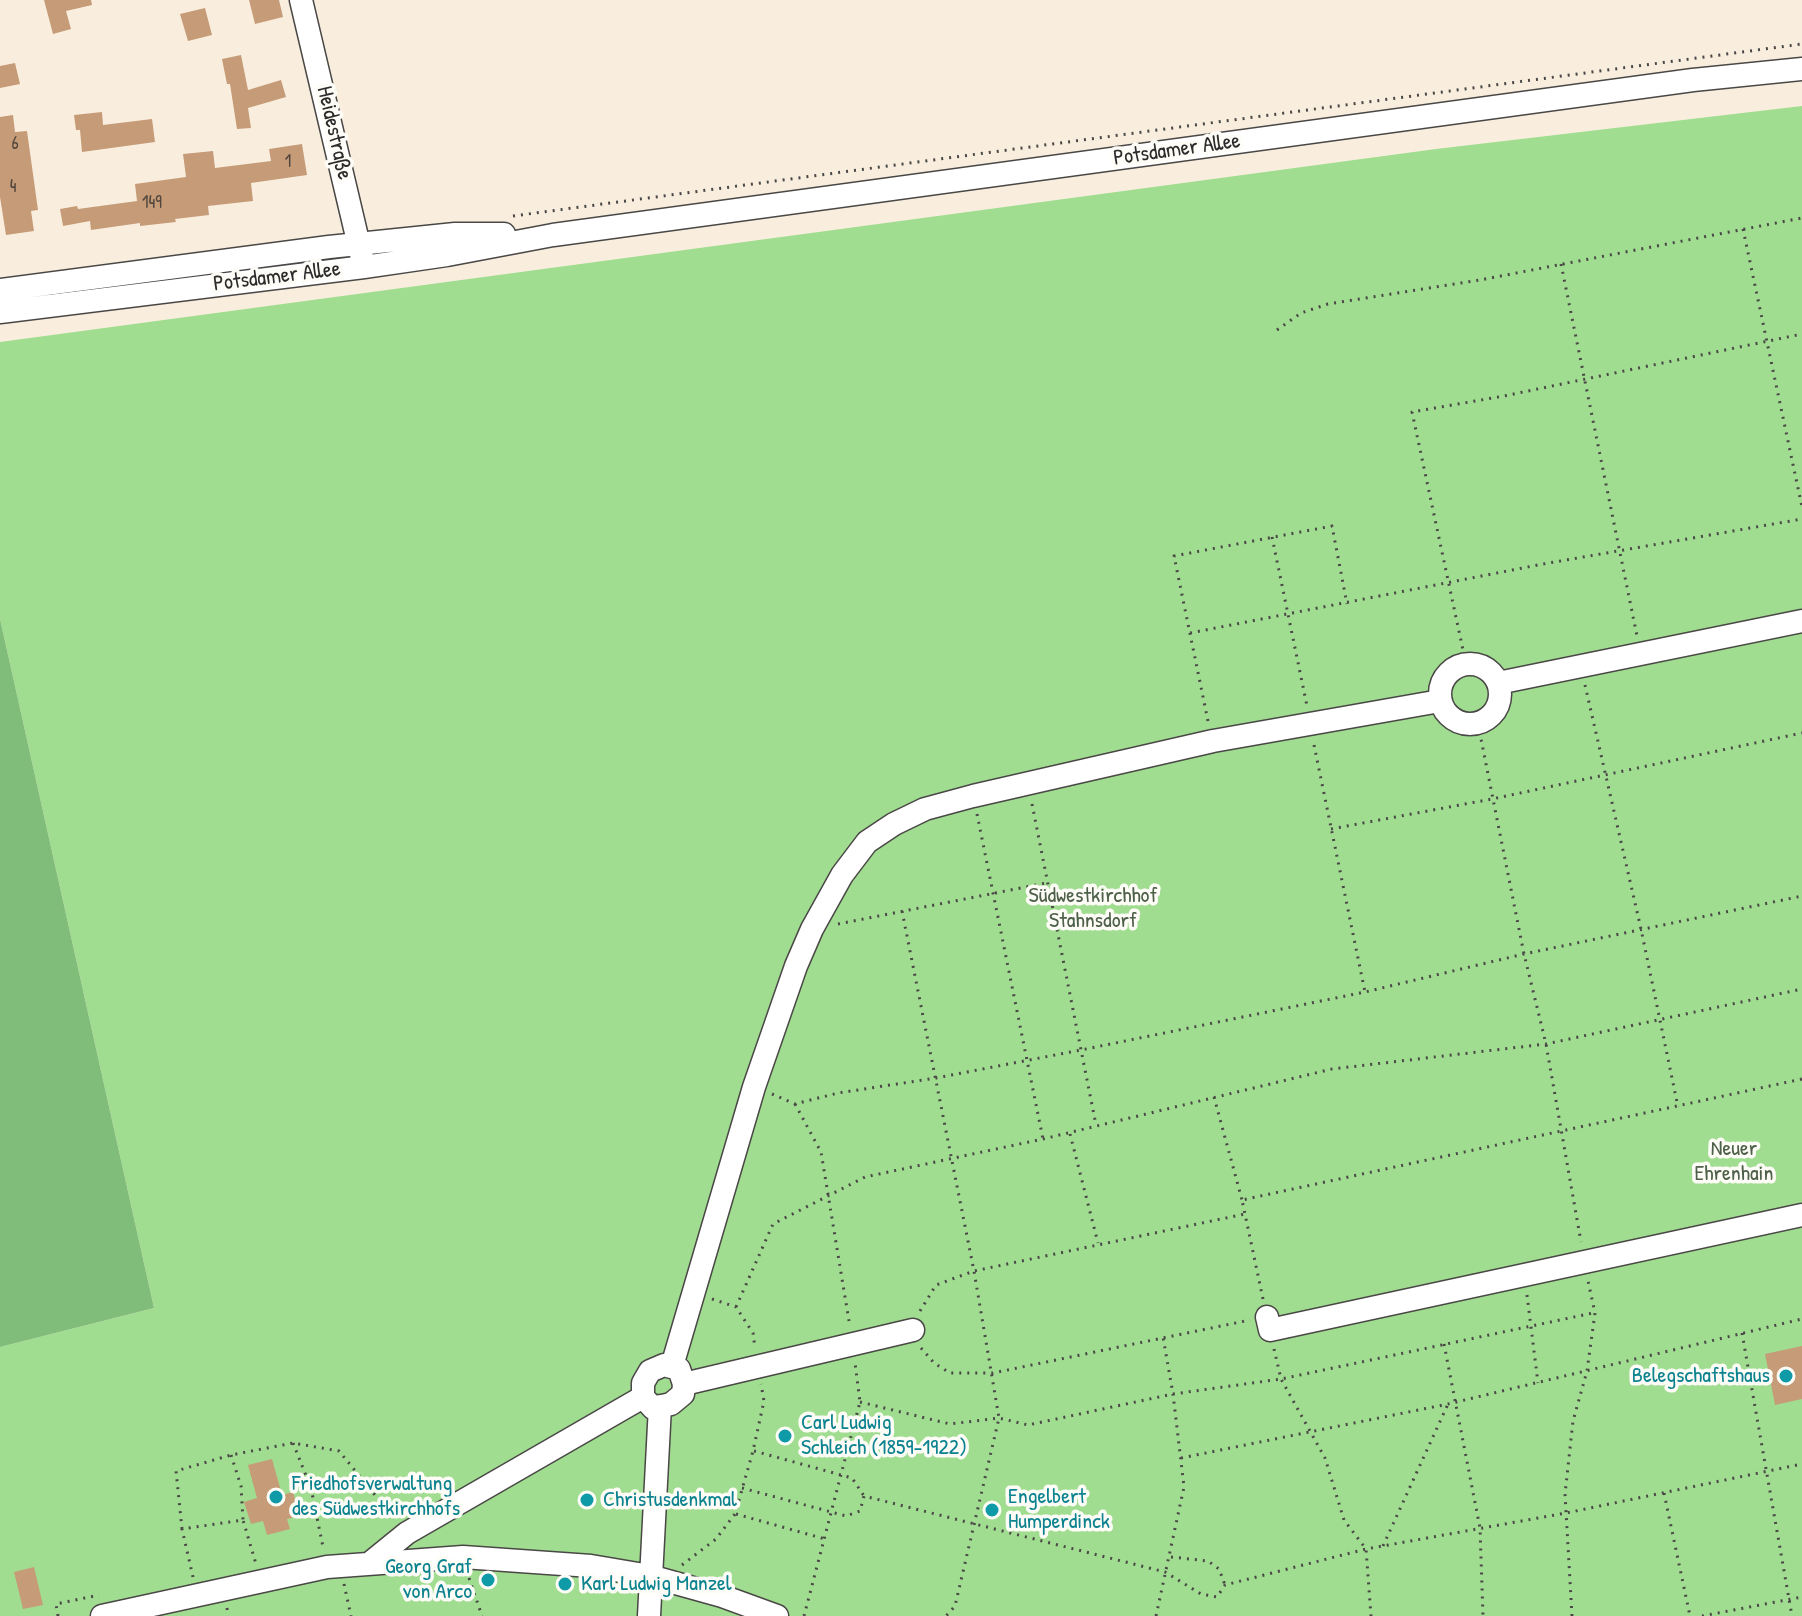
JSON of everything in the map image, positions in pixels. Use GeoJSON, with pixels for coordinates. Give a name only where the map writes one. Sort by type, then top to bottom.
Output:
{"type":"FeatureCollection","features":[{"type":"Feature","properties":{"kind":"street","name":"Heidestraße"},"geometry":{"type":"LineString","coordinates":[[301,0],[364,267]]}},
{"type":"Feature","properties":{"kind":"street","name":"Potsdamer Allee"},"geometry":{"type":"LineString","coordinates":[[0,312],[364,267],[553,235],[1662,84],[1802,69]]}},
{"type":"Feature","properties":{"kind":"street","name":"Potsdamer Allee"},"geometry":{"type":"LineString","coordinates":[[0,290],[360,243],[455,234],[553,235]]}},
{"type":"Feature","properties":{"kind":"street"},"geometry":{"type":"LineString","coordinates":[[1498,683],[1802,621]]}},
{"type":"Feature","properties":{"kind":"street"},"geometry":{"type":"LineString","coordinates":[[1466,664],[1485,668],[1498,683],[1499,703],[1495,712],[1478,724],[1459,723],[1450,718],[1440,701],[1442,681],[1448,673],[1466,664]]}},
{"type":"Feature","properties":{"kind":"street"},"geometry":{"type":"LineString","coordinates":[[370,1563],[407,1533],[652,1402],[671,1404],[683,1394],[678,1375],[693,1292],[754,1087],[812,929],[842,875],[867,842],[925,809],[973,796],[1213,741],[1440,701]]}},
{"type":"Feature","properties":{"kind":"street"},"geometry":{"type":"LineString","coordinates":[[1269,1323],[1523,1275],[1802,1215]]}},
{"type":"Feature","properties":{"kind":"street"},"geometry":{"type":"LineString","coordinates":[[649,1616],[657,1577],[652,1402],[643,1383],[650,1371],[656,1367],[678,1375],[758,1367],[913,1330]]}},
{"type":"Feature","properties":{"kind":"street"},"geometry":{"type":"LineString","coordinates":[[102,1616],[260,1579],[334,1566],[463,1557],[591,1566],[657,1577],[777,1616]]}},
{"type":"Feature","properties":{"kind":"path"},"geometry":{"type":"LineString","coordinates":[[512,216],[1802,44]]}},
{"type":"Feature","properties":{"kind":"path"},"geometry":{"type":"LineString","coordinates":[[1277,330],[1301,313],[1328,304],[1480,280],[1802,218]]}},
{"type":"Feature","properties":{"kind":"path"},"geometry":{"type":"LineString","coordinates":[[1743,229],[1802,507]]}},
{"type":"Feature","properties":{"kind":"path"},"geometry":{"type":"LineString","coordinates":[[1561,264],[1641,655]]}},
{"type":"Feature","properties":{"kind":"path"},"geometry":{"type":"LineString","coordinates":[[1466,664],[1412,412],[1802,334]]}},
{"type":"Feature","properties":{"kind":"path"},"geometry":{"type":"LineString","coordinates":[[1190,633],[1802,519]]}},
{"type":"Feature","properties":{"kind":"path"},"geometry":{"type":"LineString","coordinates":[[1213,741],[1174,556],[1332,526],[1347,604]]}},
{"type":"Feature","properties":{"kind":"path"},"geometry":{"type":"LineString","coordinates":[[1272,537],[1365,992]]}},
{"type":"Feature","properties":{"kind":"path"},"geometry":{"type":"LineString","coordinates":[[1581,668],[1678,1107]]}},
{"type":"Feature","properties":{"kind":"path"},"geometry":{"type":"LineString","coordinates":[[1478,724],[1524,954],[1546,1044],[1595,1313],[1587,1371],[1573,1421],[1565,1494],[1572,1616]]}},
{"type":"Feature","properties":{"kind":"path"},"geometry":{"type":"LineString","coordinates":[[1331,829],[1492,799],[1802,733]]}},
{"type":"Feature","properties":{"kind":"path"},"geometry":{"type":"LineString","coordinates":[[1028,784],[1096,1125]]}},
{"type":"Feature","properties":{"kind":"path"},"geometry":{"type":"LineString","coordinates":[[973,796],[1043,1139]]}},
{"type":"Feature","properties":{"kind":"path"},"geometry":{"type":"LineString","coordinates":[[812,929],[1046,883]]}},
{"type":"Feature","properties":{"kind":"path"},"geometry":{"type":"LineString","coordinates":[[754,1087],[795,1104],[838,1093],[936,1078],[1365,992],[1524,954],[1802,896]]}},
{"type":"Feature","properties":{"kind":"path"},"geometry":{"type":"LineString","coordinates":[[902,911],[974,1271],[999,1418],[955,1606],[946,1616]]}},
{"type":"Feature","properties":{"kind":"path"},"geometry":{"type":"LineString","coordinates":[[736,1307],[773,1224],[865,1177],[1043,1139],[1332,1069],[1546,1044],[1802,989]]}},
{"type":"Feature","properties":{"kind":"path"},"geometry":{"type":"LineString","coordinates":[[1242,1200],[1802,1079]]}},
{"type":"Feature","properties":{"kind":"path"},"geometry":{"type":"LineString","coordinates":[[1214,1097],[1242,1200],[1281,1379],[1325,1458],[1344,1520],[1366,1549],[1371,1616]]}},
{"type":"Feature","properties":{"kind":"path"},"geometry":{"type":"LineString","coordinates":[[795,1104],[821,1152],[860,1402],[804,1616]]}},
{"type":"Feature","properties":{"kind":"path"},"geometry":{"type":"LineString","coordinates":[[1070,1132],[1098,1243]]}},
{"type":"Feature","properties":{"kind":"path"},"geometry":{"type":"LineString","coordinates":[[1245,1214],[974,1271],[936,1285],[923,1303],[913,1330],[922,1349],[934,1363],[950,1373],[993,1373],[1163,1337],[1269,1323]]}},
{"type":"Feature","properties":{"kind":"path"},"geometry":{"type":"LineString","coordinates":[[1523,1275],[1533,1326],[1538,1383]]}},
{"type":"Feature","properties":{"kind":"path"},"geometry":{"type":"LineString","coordinates":[[657,1577],[716,1539],[735,1514],[764,1401],[753,1333],[736,1307],[693,1292]]}},
{"type":"Feature","properties":{"kind":"path"},"geometry":{"type":"LineString","coordinates":[[860,1402],[950,1424],[999,1418],[1028,1425],[1173,1394],[1281,1379],[1595,1313]]}},
{"type":"Feature","properties":{"kind":"path"},"geometry":{"type":"LineString","coordinates":[[1181,1458],[1448,1404],[1802,1319]]}},
{"type":"Feature","properties":{"kind":"path"},"geometry":{"type":"LineString","coordinates":[[1742,1333],[1792,1616]]}},
{"type":"Feature","properties":{"kind":"path"},"geometry":{"type":"LineString","coordinates":[[1156,1616],[1184,1487],[1163,1337]]}},
{"type":"Feature","properties":{"kind":"path"},"geometry":{"type":"LineString","coordinates":[[1444,1344],[1480,1528],[1483,1616]]}},
{"type":"Feature","properties":{"kind":"path"},"geometry":{"type":"LineString","coordinates":[[1382,1546],[1448,1404]]}},
{"type":"Feature","properties":{"kind":"path"},"geometry":{"type":"LineString","coordinates":[[293,1443],[311,1488],[351,1616]]}},
{"type":"Feature","properties":{"kind":"path"},"geometry":{"type":"LineString","coordinates":[[197,1594],[182,1529],[176,1471],[231,1455],[293,1443],[339,1451],[407,1533]]}},
{"type":"Feature","properties":{"kind":"path"},"geometry":{"type":"LineString","coordinates":[[753,1451],[852,1478],[864,1496],[1165,1572],[1201,1594],[1217,1597],[1225,1585],[1366,1549],[1566,1513],[1802,1464]]}},
{"type":"Feature","properties":{"kind":"path"},"geometry":{"type":"LineString","coordinates":[[231,1455],[241,1486],[243,1520],[260,1579]]}},
{"type":"Feature","properties":{"kind":"path"},"geometry":{"type":"LineString","coordinates":[[742,1488],[846,1516],[860,1511],[864,1496]]}},
{"type":"Feature","properties":{"kind":"path"},"geometry":{"type":"LineString","coordinates":[[1664,1493],[1690,1616]]}},
{"type":"Feature","properties":{"kind":"path"},"geometry":{"type":"LineString","coordinates":[[735,1514],[825,1539]]}},
{"type":"Feature","properties":{"kind":"path"},"geometry":{"type":"LineString","coordinates":[[182,1529],[243,1520]]}},
{"type":"Feature","properties":{"kind":"path"},"geometry":{"type":"LineString","coordinates":[[463,1557],[482,1616]]}},
{"type":"Feature","properties":{"kind":"path"},"geometry":{"type":"LineString","coordinates":[[1170,1557],[1208,1561],[1219,1569],[1225,1585]]}},
{"type":"Feature","properties":{"kind":"path"},"geometry":{"type":"LineString","coordinates":[[1702,1616],[1802,1597]]}},
{"type":"Feature","properties":{"kind":"green space","name":"Südwestkirchhof Stahnsdorf"},"geometry":{"type":"Polygon","coordinates":[[[1802,106],[1802,1616],[0,1616],[0,1347],[154,1308],[0,619],[0,342],[1436,149],[1802,106]]]}},
{"type":"Feature","properties":{"kind":"green space"},"geometry":{"type":"Polygon","coordinates":[[[0,619],[154,1308],[0,1347],[0,619]]]}},
{"type":"Feature","properties":{"kind":"building"},"geometry":{"type":"Polygon","coordinates":[[[44,0],[91,0],[92,5],[66,11],[71,29],[53,34],[44,0]]]}},
{"type":"Feature","properties":{"kind":"building"},"geometry":{"type":"Polygon","coordinates":[[[249,0],[279,0],[283,17],[255,24],[249,0]]]}},
{"type":"Feature","properties":{"kind":"building"},"geometry":{"type":"Polygon","coordinates":[[[205,8],[212,35],[188,41],[180,14],[205,8]]]}},
{"type":"Feature","properties":{"kind":"building"},"geometry":{"type":"Polygon","coordinates":[[[241,55],[248,90],[281,80],[286,97],[248,108],[251,128],[237,129],[230,84],[227,84],[222,59],[241,55]]]}},
{"type":"Feature","properties":{"kind":"building"},"geometry":{"type":"Polygon","coordinates":[[[15,63],[20,84],[0,88],[0,66],[15,63]]]}},
{"type":"Feature","properties":{"kind":"building"},"geometry":{"type":"Polygon","coordinates":[[[102,112],[103,125],[152,119],[155,142],[82,152],[80,130],[76,130],[74,115],[102,112]]]}},
{"type":"Feature","properties":{"kind":"building"},"geometry":{"type":"Polygon","coordinates":[[[13,115],[15,132],[27,131],[38,210],[31,211],[34,231],[6,235],[0,197],[0,117],[13,115]]]}},
{"type":"Feature","properties":{"kind":"building"},"geometry":{"type":"Polygon","coordinates":[[[302,144],[307,175],[251,183],[253,201],[208,206],[209,215],[175,219],[176,222],[91,230],[90,221],[63,226],[60,209],[137,201],[135,184],[186,177],[183,154],[213,151],[215,168],[271,161],[269,149],[302,144]]]}},
{"type":"Feature","properties":{"kind":"building","name":"Belegschaftshaus"},"geometry":{"type":"Polygon","coordinates":[[[1802,1346],[1802,1399],[1775,1405],[1765,1354],[1802,1346]]]}},
{"type":"Feature","properties":{"kind":"building","name":"Friedhofsverwaltung des Südwestkirchhofs"},"geometry":{"type":"Polygon","coordinates":[[[272,1459],[282,1495],[293,1492],[300,1516],[287,1519],[290,1529],[267,1535],[263,1521],[251,1524],[244,1502],[257,1498],[248,1465],[272,1459]]]}},
{"type":"Feature","properties":{"kind":"building"},"geometry":{"type":"Polygon","coordinates":[[[34,1567],[43,1605],[23,1609],[14,1572],[34,1567]]]}},
{"type":"Feature","properties":{"kind":"place","name":"Belegschaftshaus"},"geometry":{"type":"Point","coordinates":[1786,1376]}},
{"type":"Feature","properties":{"kind":"place","name":"Carl Ludwig Schleich (1859-1922)"},"geometry":{"type":"Point","coordinates":[785,1436]}},
{"type":"Feature","properties":{"kind":"place","name":"Friedhofsverwaltung des Südwestkirchhofs"},"geometry":{"type":"Point","coordinates":[276,1497]}},
{"type":"Feature","properties":{"kind":"place","name":"Christusdenkmal"},"geometry":{"type":"Point","coordinates":[587,1500]}},
{"type":"Feature","properties":{"kind":"place","name":"Engelbert Humperdinck"},"geometry":{"type":"Point","coordinates":[992,1510]}},
{"type":"Feature","properties":{"kind":"place","name":"Georg Graf von Arco"},"geometry":{"type":"Point","coordinates":[488,1580]}},
{"type":"Feature","properties":{"kind":"place","name":"Karl Ludwig Manzel"},"geometry":{"type":"Point","coordinates":[565,1584]}},
{"type":"Feature","properties":{"kind":"park label","name":"Neuer Ehrenhain"},"geometry":{"type":"Point","coordinates":[1734,1162]}}]}
